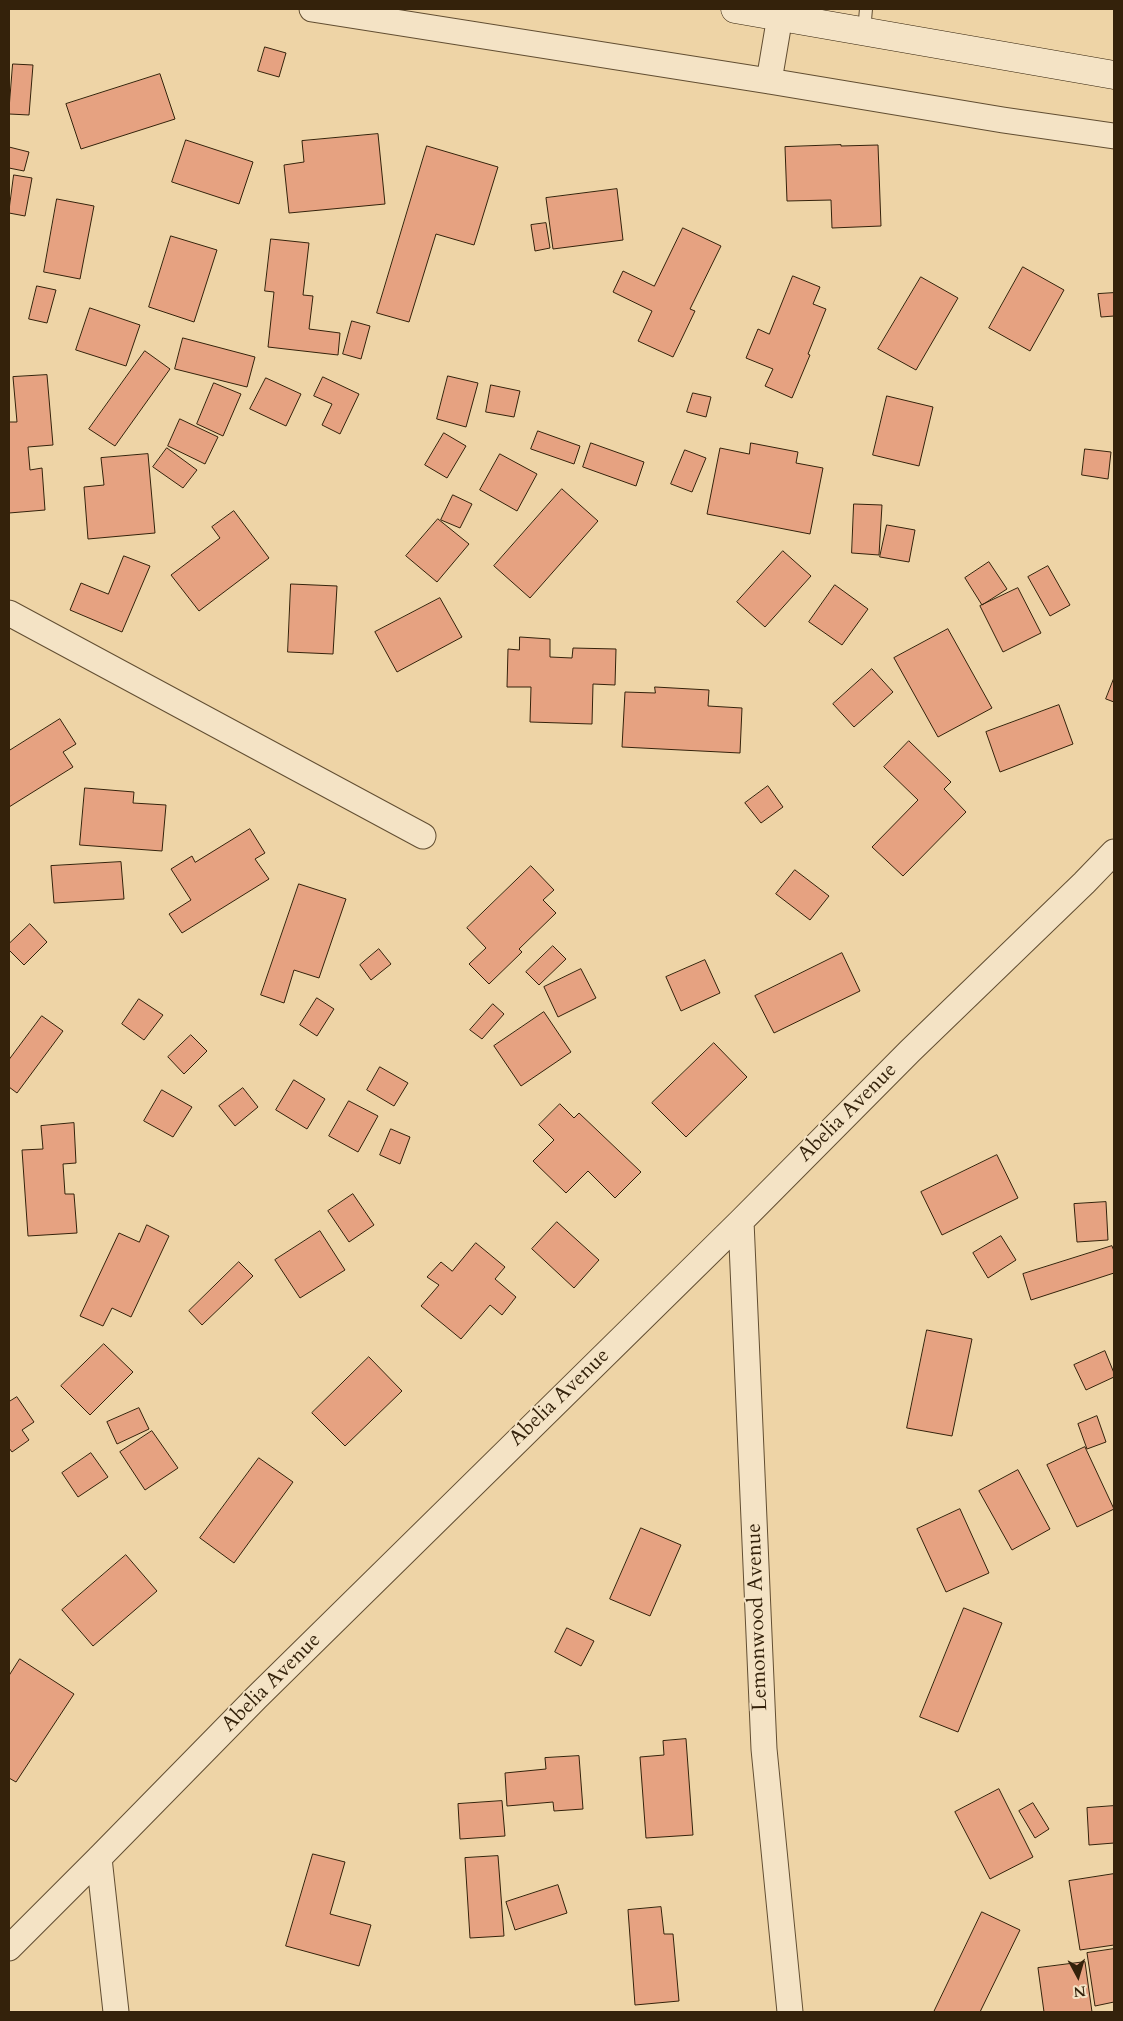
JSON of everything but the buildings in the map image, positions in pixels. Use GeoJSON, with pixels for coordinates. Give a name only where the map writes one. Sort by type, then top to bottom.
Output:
{"type":"FeatureCollection","features":[{"type":"Feature","properties":{"kind":"main road"},"geometry":{"type":"LineString","coordinates":[[735,9],[780,16],[865,20],[1114,76]]}},
{"type":"Feature","properties":{"kind":"street"},"geometry":{"type":"LineString","coordinates":[[312,9],[1003,120],[1114,136]]}},
{"type":"Feature","properties":{"kind":"street"},"geometry":{"type":"LineString","coordinates":[[769,81],[780,16]]}},
{"type":"Feature","properties":{"kind":"street"},"geometry":{"type":"LineString","coordinates":[[9,613],[423,836]]}},
{"type":"Feature","properties":{"kind":"street","name":"Abelia Avenue"},"geometry":{"type":"LineString","coordinates":[[9,1948],[263,1691],[741,1220],[910,1050],[1078,890],[1114,852]]}},
{"type":"Feature","properties":{"kind":"street","name":"Lemonwood Avenue"},"geometry":{"type":"LineString","coordinates":[[741,1220],[764,1749],[790,2012]]}},
{"type":"Feature","properties":{"kind":"street"},"geometry":{"type":"LineString","coordinates":[[99,1858],[116,2012]]}}]}
